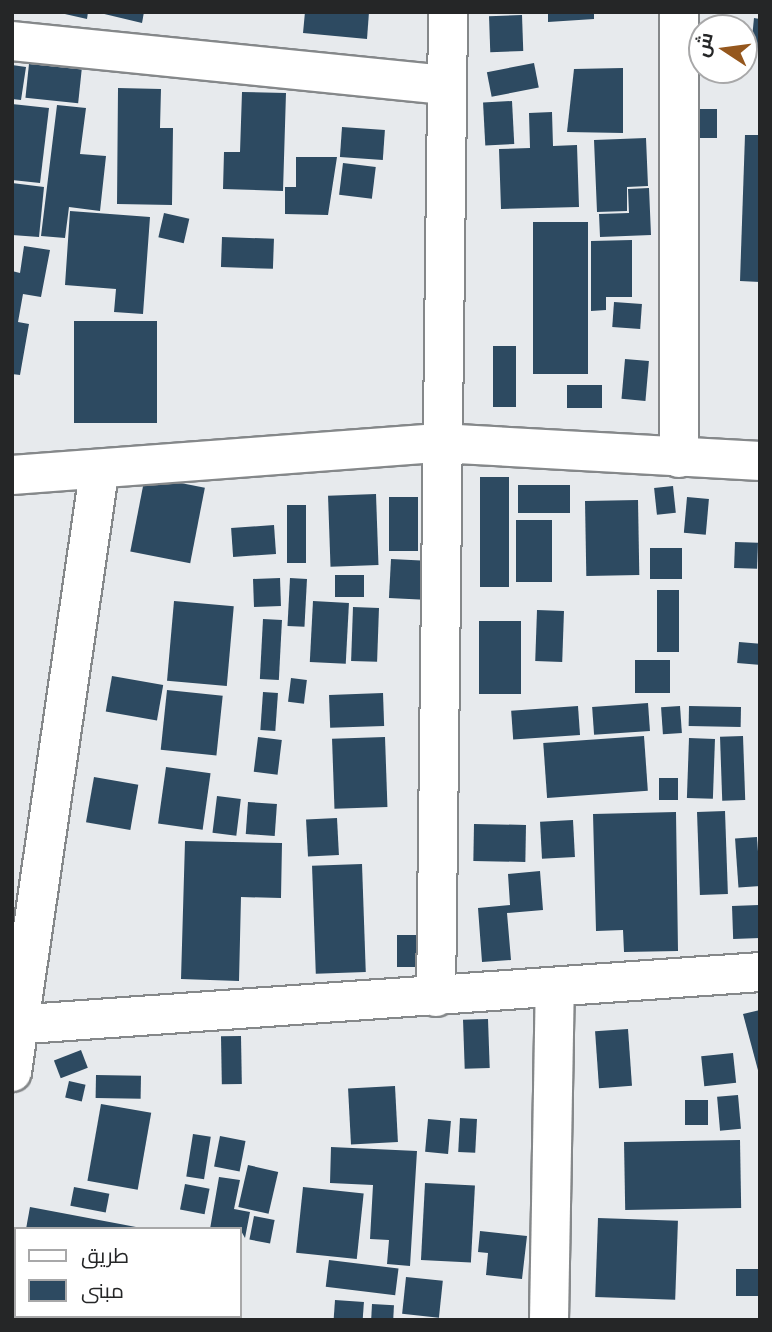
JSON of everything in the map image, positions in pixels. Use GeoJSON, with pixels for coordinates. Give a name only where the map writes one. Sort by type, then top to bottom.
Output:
{"type":"FeatureCollection","features":[{"type":"Feature","properties":{"kind":"street"},"geometry":{"type":"LineString","coordinates":[[436,997],[439,443],[448,12]]}},
{"type":"Feature","properties":{"kind":"street"},"geometry":{"type":"LineString","coordinates":[[679,12],[679,458]]}},
{"type":"Feature","properties":{"kind":"street"},"geometry":{"type":"LineString","coordinates":[[12,41],[446,85]]}},
{"type":"Feature","properties":{"kind":"street"},"geometry":{"type":"LineString","coordinates":[[12,475],[99,473],[439,443],[760,461]]}},
{"type":"Feature","properties":{"kind":"street"},"geometry":{"type":"LineString","coordinates":[[12,1072],[16,1025],[99,473]]}},
{"type":"Feature","properties":{"kind":"street"},"geometry":{"type":"LineString","coordinates":[[16,1025],[555,989],[760,972]]}},
{"type":"Feature","properties":{"kind":"street"},"geometry":{"type":"LineString","coordinates":[[549,1320],[555,989]]}},
{"type":"Feature","properties":{"kind":"building"},"geometry":{"type":"Polygon","coordinates":[[[56,12],[88,12],[87,19],[56,12]]]}},
{"type":"Feature","properties":{"kind":"building"},"geometry":{"type":"Polygon","coordinates":[[[96,12],[144,12],[142,23],[96,12]]]}},
{"type":"Feature","properties":{"kind":"building"},"geometry":{"type":"Polygon","coordinates":[[[305,12],[369,12],[367,39],[303,33],[305,12]]]}},
{"type":"Feature","properties":{"kind":"building"},"geometry":{"type":"Polygon","coordinates":[[[548,12],[594,12],[594,19],[548,22],[548,12]]]}},
{"type":"Feature","properties":{"kind":"building"},"geometry":{"type":"Polygon","coordinates":[[[522,15],[523,51],[490,52],[489,16],[522,15]]]}},
{"type":"Feature","properties":{"kind":"building"},"geometry":{"type":"Polygon","coordinates":[[[758,19],[760,19],[758,49],[758,19]]]}},
{"type":"Feature","properties":{"kind":"building"},"geometry":{"type":"Polygon","coordinates":[[[534,63],[539,88],[492,97],[487,72],[534,63]]]}},
{"type":"Feature","properties":{"kind":"building"},"geometry":{"type":"Polygon","coordinates":[[[29,64],[82,70],[78,103],[25,98],[29,64]]]}},
{"type":"Feature","properties":{"kind":"building"},"geometry":{"type":"Polygon","coordinates":[[[12,65],[26,67],[21,100],[12,99],[12,65]]]}},
{"type":"Feature","properties":{"kind":"building"},"geometry":{"type":"Polygon","coordinates":[[[623,68],[623,133],[567,132],[574,69],[623,68]]]}},
{"type":"Feature","properties":{"kind":"building"},"geometry":{"type":"Polygon","coordinates":[[[118,88],[161,89],[160,128],[173,128],[172,205],[117,204],[118,88]]]}},
{"type":"Feature","properties":{"kind":"building"},"geometry":{"type":"Polygon","coordinates":[[[242,92],[286,93],[283,191],[223,189],[224,152],[240,152],[242,92]]]}},
{"type":"Feature","properties":{"kind":"building"},"geometry":{"type":"Polygon","coordinates":[[[512,101],[514,144],[485,145],[483,103],[512,101]]]}},
{"type":"Feature","properties":{"kind":"building"},"geometry":{"type":"Polygon","coordinates":[[[12,104],[49,108],[40,183],[12,180],[12,104]]]}},
{"type":"Feature","properties":{"kind":"building"},"geometry":{"type":"Polygon","coordinates":[[[57,105],[86,108],[80,154],[106,156],[100,211],[69,207],[65,238],[41,236],[57,105]]]}},
{"type":"Feature","properties":{"kind":"building"},"geometry":{"type":"Polygon","coordinates":[[[696,109],[717,109],[717,138],[696,138],[696,109]]]}},
{"type":"Feature","properties":{"kind":"building"},"geometry":{"type":"Polygon","coordinates":[[[552,112],[553,146],[577,145],[579,207],[501,209],[499,149],[530,148],[529,113],[552,112]]]}},
{"type":"Feature","properties":{"kind":"building"},"geometry":{"type":"Polygon","coordinates":[[[342,127],[385,130],[383,160],[340,157],[342,127]]]}},
{"type":"Feature","properties":{"kind":"building"},"geometry":{"type":"Polygon","coordinates":[[[745,135],[760,135],[760,282],[740,281],[745,135]]]}},
{"type":"Feature","properties":{"kind":"building"},"geometry":{"type":"Polygon","coordinates":[[[646,138],[648,186],[627,187],[627,211],[597,212],[594,140],[646,138]]]}},
{"type":"Feature","properties":{"kind":"building"},"geometry":{"type":"Polygon","coordinates":[[[296,157],[337,157],[328,215],[285,214],[285,187],[296,187],[296,157]]]}},
{"type":"Feature","properties":{"kind":"building"},"geometry":{"type":"Polygon","coordinates":[[[343,163],[376,167],[372,199],[339,195],[343,163]]]}},
{"type":"Feature","properties":{"kind":"building"},"geometry":{"type":"Polygon","coordinates":[[[12,183],[44,187],[39,237],[12,235],[12,183]]]}},
{"type":"Feature","properties":{"kind":"building"},"geometry":{"type":"Polygon","coordinates":[[[649,188],[651,235],[600,237],[599,214],[629,213],[628,189],[649,188]]]}},
{"type":"Feature","properties":{"kind":"building"},"geometry":{"type":"Polygon","coordinates":[[[70,211],[150,217],[143,314],[114,312],[116,289],[65,285],[70,211]]]}},
{"type":"Feature","properties":{"kind":"building"},"geometry":{"type":"Polygon","coordinates":[[[164,213],[189,219],[184,243],[158,237],[164,213]]]}},
{"type":"Feature","properties":{"kind":"building"},"geometry":{"type":"Polygon","coordinates":[[[533,222],[588,222],[588,374],[533,374],[533,222]]]}},
{"type":"Feature","properties":{"kind":"building"},"geometry":{"type":"Polygon","coordinates":[[[222,237],[274,239],[273,269],[221,267],[222,237]]]}},
{"type":"Feature","properties":{"kind":"building"},"geometry":{"type":"Polygon","coordinates":[[[632,240],[632,297],[606,297],[606,310],[591,311],[591,241],[632,240]]]}},
{"type":"Feature","properties":{"kind":"building"},"geometry":{"type":"Polygon","coordinates":[[[24,246],[50,250],[41,297],[23,294],[18,322],[29,324],[20,375],[12,374],[12,271],[20,273],[24,246]]]}},
{"type":"Feature","properties":{"kind":"building"},"geometry":{"type":"Polygon","coordinates":[[[614,302],[642,304],[640,329],[612,327],[614,302]]]}},
{"type":"Feature","properties":{"kind":"building"},"geometry":{"type":"Polygon","coordinates":[[[74,321],[157,321],[157,423],[74,423],[74,321]]]}},
{"type":"Feature","properties":{"kind":"building"},"geometry":{"type":"Polygon","coordinates":[[[493,346],[516,346],[516,407],[493,407],[493,346]]]}},
{"type":"Feature","properties":{"kind":"building"},"geometry":{"type":"Polygon","coordinates":[[[625,359],[649,361],[645,401],[622,399],[625,359]]]}},
{"type":"Feature","properties":{"kind":"building"},"geometry":{"type":"Polygon","coordinates":[[[567,385],[602,385],[602,408],[567,408],[567,385]]]}},
{"type":"Feature","properties":{"kind":"building"},"geometry":{"type":"Polygon","coordinates":[[[145,476],[205,488],[190,563],[130,552],[145,476]]]}},
{"type":"Feature","properties":{"kind":"building"},"geometry":{"type":"Polygon","coordinates":[[[480,477],[509,477],[509,587],[480,587],[480,477]]]}},
{"type":"Feature","properties":{"kind":"building"},"geometry":{"type":"Polygon","coordinates":[[[518,485],[570,485],[570,513],[518,513],[518,485]]]}},
{"type":"Feature","properties":{"kind":"building"},"geometry":{"type":"Polygon","coordinates":[[[673,486],[676,513],[657,515],[654,488],[673,486]]]}},
{"type":"Feature","properties":{"kind":"building"},"geometry":{"type":"Polygon","coordinates":[[[376,494],[378,565],[331,567],[328,496],[376,494]]]}},
{"type":"Feature","properties":{"kind":"building"},"geometry":{"type":"Polygon","coordinates":[[[389,497],[418,497],[418,551],[389,551],[389,497]]]}},
{"type":"Feature","properties":{"kind":"building"},"geometry":{"type":"Polygon","coordinates":[[[687,497],[709,499],[706,535],[684,533],[687,497]]]}},
{"type":"Feature","properties":{"kind":"building"},"geometry":{"type":"Polygon","coordinates":[[[638,500],[639,575],[586,576],[585,501],[638,500]]]}},
{"type":"Feature","properties":{"kind":"building"},"geometry":{"type":"Polygon","coordinates":[[[287,505],[306,505],[306,563],[287,563],[287,505]]]}},
{"type":"Feature","properties":{"kind":"building"},"geometry":{"type":"Polygon","coordinates":[[[516,520],[552,520],[552,582],[516,582],[516,520]]]}},
{"type":"Feature","properties":{"kind":"building"},"geometry":{"type":"Polygon","coordinates":[[[274,525],[276,554],[233,557],[231,528],[274,525]]]}},
{"type":"Feature","properties":{"kind":"building"},"geometry":{"type":"Polygon","coordinates":[[[735,542],[758,543],[757,569],[734,568],[735,542]]]}},
{"type":"Feature","properties":{"kind":"building"},"geometry":{"type":"Polygon","coordinates":[[[650,548],[682,548],[682,579],[650,579],[650,548]]]}},
{"type":"Feature","properties":{"kind":"building"},"geometry":{"type":"Polygon","coordinates":[[[391,559],[426,561],[424,600],[389,598],[391,559]]]}},
{"type":"Feature","properties":{"kind":"building"},"geometry":{"type":"Polygon","coordinates":[[[335,575],[364,575],[364,597],[335,597],[335,575]]]}},
{"type":"Feature","properties":{"kind":"building"},"geometry":{"type":"Polygon","coordinates":[[[280,578],[281,606],[254,607],[253,579],[280,578]]]}},
{"type":"Feature","properties":{"kind":"building"},"geometry":{"type":"Polygon","coordinates":[[[290,578],[307,579],[304,627],[287,626],[290,578]]]}},
{"type":"Feature","properties":{"kind":"building"},"geometry":{"type":"Polygon","coordinates":[[[657,590],[679,590],[679,652],[657,652],[657,590]]]}},
{"type":"Feature","properties":{"kind":"building"},"geometry":{"type":"Polygon","coordinates":[[[174,601],[234,606],[227,686],[167,681],[174,601]]]}},
{"type":"Feature","properties":{"kind":"building"},"geometry":{"type":"Polygon","coordinates":[[[313,601],[349,603],[346,664],[310,662],[313,601]]]}},
{"type":"Feature","properties":{"kind":"building"},"geometry":{"type":"Polygon","coordinates":[[[353,607],[379,608],[377,662],[351,661],[353,607]]]}},
{"type":"Feature","properties":{"kind":"building"},"geometry":{"type":"Polygon","coordinates":[[[537,610],[564,611],[562,662],[535,661],[537,610]]]}},
{"type":"Feature","properties":{"kind":"building"},"geometry":{"type":"Polygon","coordinates":[[[263,619],[282,620],[279,680],[260,679],[263,619]]]}},
{"type":"Feature","properties":{"kind":"building"},"geometry":{"type":"Polygon","coordinates":[[[479,621],[521,621],[521,694],[479,694],[479,621]]]}},
{"type":"Feature","properties":{"kind":"building"},"geometry":{"type":"Polygon","coordinates":[[[739,642],[760,644],[758,665],[737,663],[739,642]]]}},
{"type":"Feature","properties":{"kind":"building"},"geometry":{"type":"Polygon","coordinates":[[[635,660],[670,660],[670,693],[635,693],[635,660]]]}},
{"type":"Feature","properties":{"kind":"building"},"geometry":{"type":"Polygon","coordinates":[[[112,676],[163,685],[157,720],[106,711],[112,676]]]}},
{"type":"Feature","properties":{"kind":"building"},"geometry":{"type":"Polygon","coordinates":[[[291,678],[307,680],[304,704],[288,702],[291,678]]]}},
{"type":"Feature","properties":{"kind":"building"},"geometry":{"type":"Polygon","coordinates":[[[167,690],[223,696],[216,756],[161,750],[167,690]]]}},
{"type":"Feature","properties":{"kind":"building"},"geometry":{"type":"Polygon","coordinates":[[[263,692],[278,693],[275,731],[260,730],[263,692]]]}},
{"type":"Feature","properties":{"kind":"building"},"geometry":{"type":"Polygon","coordinates":[[[383,693],[384,726],[330,728],[329,695],[383,693]]]}},
{"type":"Feature","properties":{"kind":"building"},"geometry":{"type":"Polygon","coordinates":[[[648,703],[650,731],[594,735],[592,707],[648,703]]]}},
{"type":"Feature","properties":{"kind":"building"},"geometry":{"type":"Polygon","coordinates":[[[578,706],[580,735],[513,740],[511,711],[578,706]]]}},
{"type":"Feature","properties":{"kind":"building"},"geometry":{"type":"Polygon","coordinates":[[[680,706],[682,733],[663,734],[661,707],[680,706]]]}},
{"type":"Feature","properties":{"kind":"building"},"geometry":{"type":"Polygon","coordinates":[[[689,706],[741,707],[741,727],[689,726],[689,706]]]}},
{"type":"Feature","properties":{"kind":"building"},"geometry":{"type":"Polygon","coordinates":[[[644,736],[648,791],[547,798],[543,743],[644,736]]]}},
{"type":"Feature","properties":{"kind":"building"},"geometry":{"type":"Polygon","coordinates":[[[743,736],[745,800],[722,801],[720,737],[743,736]]]}},
{"type":"Feature","properties":{"kind":"building"},"geometry":{"type":"Polygon","coordinates":[[[258,737],[282,740],[278,775],[254,772],[258,737]]]}},
{"type":"Feature","properties":{"kind":"building"},"geometry":{"type":"Polygon","coordinates":[[[385,737],[387,807],[334,809],[332,739],[385,737]]]}},
{"type":"Feature","properties":{"kind":"building"},"geometry":{"type":"Polygon","coordinates":[[[689,738],[715,739],[713,799],[687,798],[689,738]]]}},
{"type":"Feature","properties":{"kind":"building"},"geometry":{"type":"Polygon","coordinates":[[[166,767],[211,773],[203,830],[158,823],[166,767]]]}},
{"type":"Feature","properties":{"kind":"building"},"geometry":{"type":"Polygon","coordinates":[[[94,777],[138,785],[130,830],[86,822],[94,777]]]}},
{"type":"Feature","properties":{"kind":"building"},"geometry":{"type":"Polygon","coordinates":[[[659,778],[678,778],[678,800],[659,800],[659,778]]]}},
{"type":"Feature","properties":{"kind":"building"},"geometry":{"type":"Polygon","coordinates":[[[217,796],[241,799],[236,836],[212,833],[217,796]]]}},
{"type":"Feature","properties":{"kind":"building"},"geometry":{"type":"Polygon","coordinates":[[[248,802],[277,804],[275,836],[246,834],[248,802]]]}},
{"type":"Feature","properties":{"kind":"building"},"geometry":{"type":"Polygon","coordinates":[[[725,811],[728,894],[700,895],[697,812],[725,811]]]}},
{"type":"Feature","properties":{"kind":"building"},"geometry":{"type":"Polygon","coordinates":[[[676,812],[678,951],[624,952],[623,930],[596,931],[593,814],[676,812]]]}},
{"type":"Feature","properties":{"kind":"building"},"geometry":{"type":"Polygon","coordinates":[[[337,818],[339,855],[308,857],[306,820],[337,818]]]}},
{"type":"Feature","properties":{"kind":"building"},"geometry":{"type":"Polygon","coordinates":[[[573,820],[575,857],[542,859],[540,822],[573,820]]]}},
{"type":"Feature","properties":{"kind":"building"},"geometry":{"type":"Polygon","coordinates":[[[474,824],[526,825],[525,862],[473,861],[474,824]]]}},
{"type":"Feature","properties":{"kind":"building"},"geometry":{"type":"Polygon","coordinates":[[[757,837],[760,886],[738,887],[735,839],[757,837]]]}},
{"type":"Feature","properties":{"kind":"building"},"geometry":{"type":"Polygon","coordinates":[[[185,841],[282,843],[281,898],[241,897],[239,981],[181,979],[185,841]]]}},
{"type":"Feature","properties":{"kind":"building"},"geometry":{"type":"Polygon","coordinates":[[[362,864],[366,972],[316,974],[312,866],[362,864]]]}},
{"type":"Feature","properties":{"kind":"building"},"geometry":{"type":"Polygon","coordinates":[[[540,871],[543,910],[507,913],[511,960],[482,962],[478,908],[510,905],[508,874],[540,871]]]}},
{"type":"Feature","properties":{"kind":"building"},"geometry":{"type":"Polygon","coordinates":[[[759,905],[760,938],[733,939],[732,906],[759,905]]]}},
{"type":"Feature","properties":{"kind":"building"},"geometry":{"type":"Polygon","coordinates":[[[397,935],[420,935],[420,967],[397,967],[397,935]]]}},
{"type":"Feature","properties":{"kind":"building"},"geometry":{"type":"Polygon","coordinates":[[[760,1010],[760,1073],[759,1074],[743,1014],[760,1010]]]}},
{"type":"Feature","properties":{"kind":"building"},"geometry":{"type":"Polygon","coordinates":[[[488,1019],[490,1068],[465,1069],[463,1020],[488,1019]]]}},
{"type":"Feature","properties":{"kind":"building"},"geometry":{"type":"Polygon","coordinates":[[[628,1029],[632,1086],[599,1088],[595,1031],[628,1029]]]}},
{"type":"Feature","properties":{"kind":"building"},"geometry":{"type":"Polygon","coordinates":[[[221,1036],[241,1036],[242,1084],[222,1084],[221,1036]]]}},
{"type":"Feature","properties":{"kind":"building"},"geometry":{"type":"Polygon","coordinates":[[[81,1050],[88,1068],[61,1078],[54,1060],[81,1050]]]}},
{"type":"Feature","properties":{"kind":"building"},"geometry":{"type":"Polygon","coordinates":[[[733,1053],[736,1083],[704,1086],[701,1056],[733,1053]]]}},
{"type":"Feature","properties":{"kind":"building"},"geometry":{"type":"Polygon","coordinates":[[[96,1075],[141,1076],[141,1099],[96,1098],[96,1075]]]}},
{"type":"Feature","properties":{"kind":"building"},"geometry":{"type":"Polygon","coordinates":[[[69,1081],[86,1085],[82,1101],[65,1098],[69,1081]]]}},
{"type":"Feature","properties":{"kind":"building"},"geometry":{"type":"Polygon","coordinates":[[[395,1086],[398,1142],[351,1144],[348,1088],[395,1086]]]}},
{"type":"Feature","properties":{"kind":"building"},"geometry":{"type":"Polygon","coordinates":[[[738,1095],[741,1129],[720,1131],[717,1097],[738,1095]]]}},
{"type":"Feature","properties":{"kind":"building"},"geometry":{"type":"Polygon","coordinates":[[[685,1100],[708,1100],[708,1125],[685,1125],[685,1100]]]}},
{"type":"Feature","properties":{"kind":"building"},"geometry":{"type":"Polygon","coordinates":[[[101,1104],[151,1113],[138,1190],[87,1181],[101,1104]]]}},
{"type":"Feature","properties":{"kind":"building"},"geometry":{"type":"Polygon","coordinates":[[[460,1118],[477,1119],[475,1153],[458,1152],[460,1118]]]}},
{"type":"Feature","properties":{"kind":"building"},"geometry":{"type":"Polygon","coordinates":[[[428,1119],[451,1121],[448,1154],[425,1152],[428,1119]]]}},
{"type":"Feature","properties":{"kind":"building"},"geometry":{"type":"Polygon","coordinates":[[[193,1134],[211,1137],[204,1179],[186,1176],[193,1134]]]}},
{"type":"Feature","properties":{"kind":"building"},"geometry":{"type":"Polygon","coordinates":[[[220,1136],[246,1141],[240,1171],[214,1166],[220,1136]]]}},
{"type":"Feature","properties":{"kind":"building"},"geometry":{"type":"Polygon","coordinates":[[[740,1140],[741,1208],[625,1210],[624,1142],[740,1140]]]}},
{"type":"Feature","properties":{"kind":"building"},"geometry":{"type":"Polygon","coordinates":[[[331,1147],[417,1151],[410,1266],[387,1264],[389,1240],[370,1239],[373,1185],[330,1183],[331,1147]]]}},
{"type":"Feature","properties":{"kind":"building"},"geometry":{"type":"Polygon","coordinates":[[[248,1165],[278,1172],[269,1214],[238,1207],[248,1165]]]}},
{"type":"Feature","properties":{"kind":"building"},"geometry":{"type":"Polygon","coordinates":[[[219,1177],[240,1180],[234,1209],[250,1212],[245,1238],[242,1227],[210,1227],[219,1177]]]}},
{"type":"Feature","properties":{"kind":"building"},"geometry":{"type":"Polygon","coordinates":[[[425,1183],[475,1186],[471,1263],[421,1260],[425,1183]]]}},
{"type":"Feature","properties":{"kind":"building"},"geometry":{"type":"Polygon","coordinates":[[[185,1184],[210,1189],[205,1214],[180,1210],[185,1184]]]}},
{"type":"Feature","properties":{"kind":"building"},"geometry":{"type":"Polygon","coordinates":[[[74,1187],[109,1194],[106,1213],[70,1206],[74,1187]]]}},
{"type":"Feature","properties":{"kind":"building"},"geometry":{"type":"Polygon","coordinates":[[[303,1187],[364,1193],[357,1259],[296,1253],[303,1187]]]}},
{"type":"Feature","properties":{"kind":"building"},"geometry":{"type":"Polygon","coordinates":[[[30,1207],[136,1227],[26,1227],[30,1207]]]}},
{"type":"Feature","properties":{"kind":"building"},"geometry":{"type":"Polygon","coordinates":[[[254,1216],[275,1220],[270,1244],[249,1240],[254,1216]]]}},
{"type":"Feature","properties":{"kind":"building"},"geometry":{"type":"Polygon","coordinates":[[[598,1218],[678,1221],[675,1300],[595,1297],[598,1218]]]}},
{"type":"Feature","properties":{"kind":"building"},"geometry":{"type":"Polygon","coordinates":[[[480,1231],[527,1236],[522,1279],[486,1275],[488,1253],[478,1252],[480,1231]]]}},
{"type":"Feature","properties":{"kind":"building"},"geometry":{"type":"Polygon","coordinates":[[[329,1260],[398,1269],[395,1295],[326,1287],[329,1260]]]}},
{"type":"Feature","properties":{"kind":"building"},"geometry":{"type":"Polygon","coordinates":[[[736,1269],[760,1269],[760,1296],[736,1296],[736,1269]]]}},
{"type":"Feature","properties":{"kind":"building"},"geometry":{"type":"Polygon","coordinates":[[[406,1277],[443,1281],[439,1318],[402,1314],[406,1277]]]}},
{"type":"Feature","properties":{"kind":"building"},"geometry":{"type":"Polygon","coordinates":[[[335,1300],[364,1302],[363,1320],[334,1320],[335,1300]]]}},
{"type":"Feature","properties":{"kind":"building"},"geometry":{"type":"Polygon","coordinates":[[[372,1304],[394,1305],[393,1320],[371,1320],[372,1304]]]}},
{"type":"Feature","properties":{"kind":"building"},"geometry":{"type":"Polygon","coordinates":[[[78,1318],[122,1318],[77,1320],[78,1318]]]}}]}
